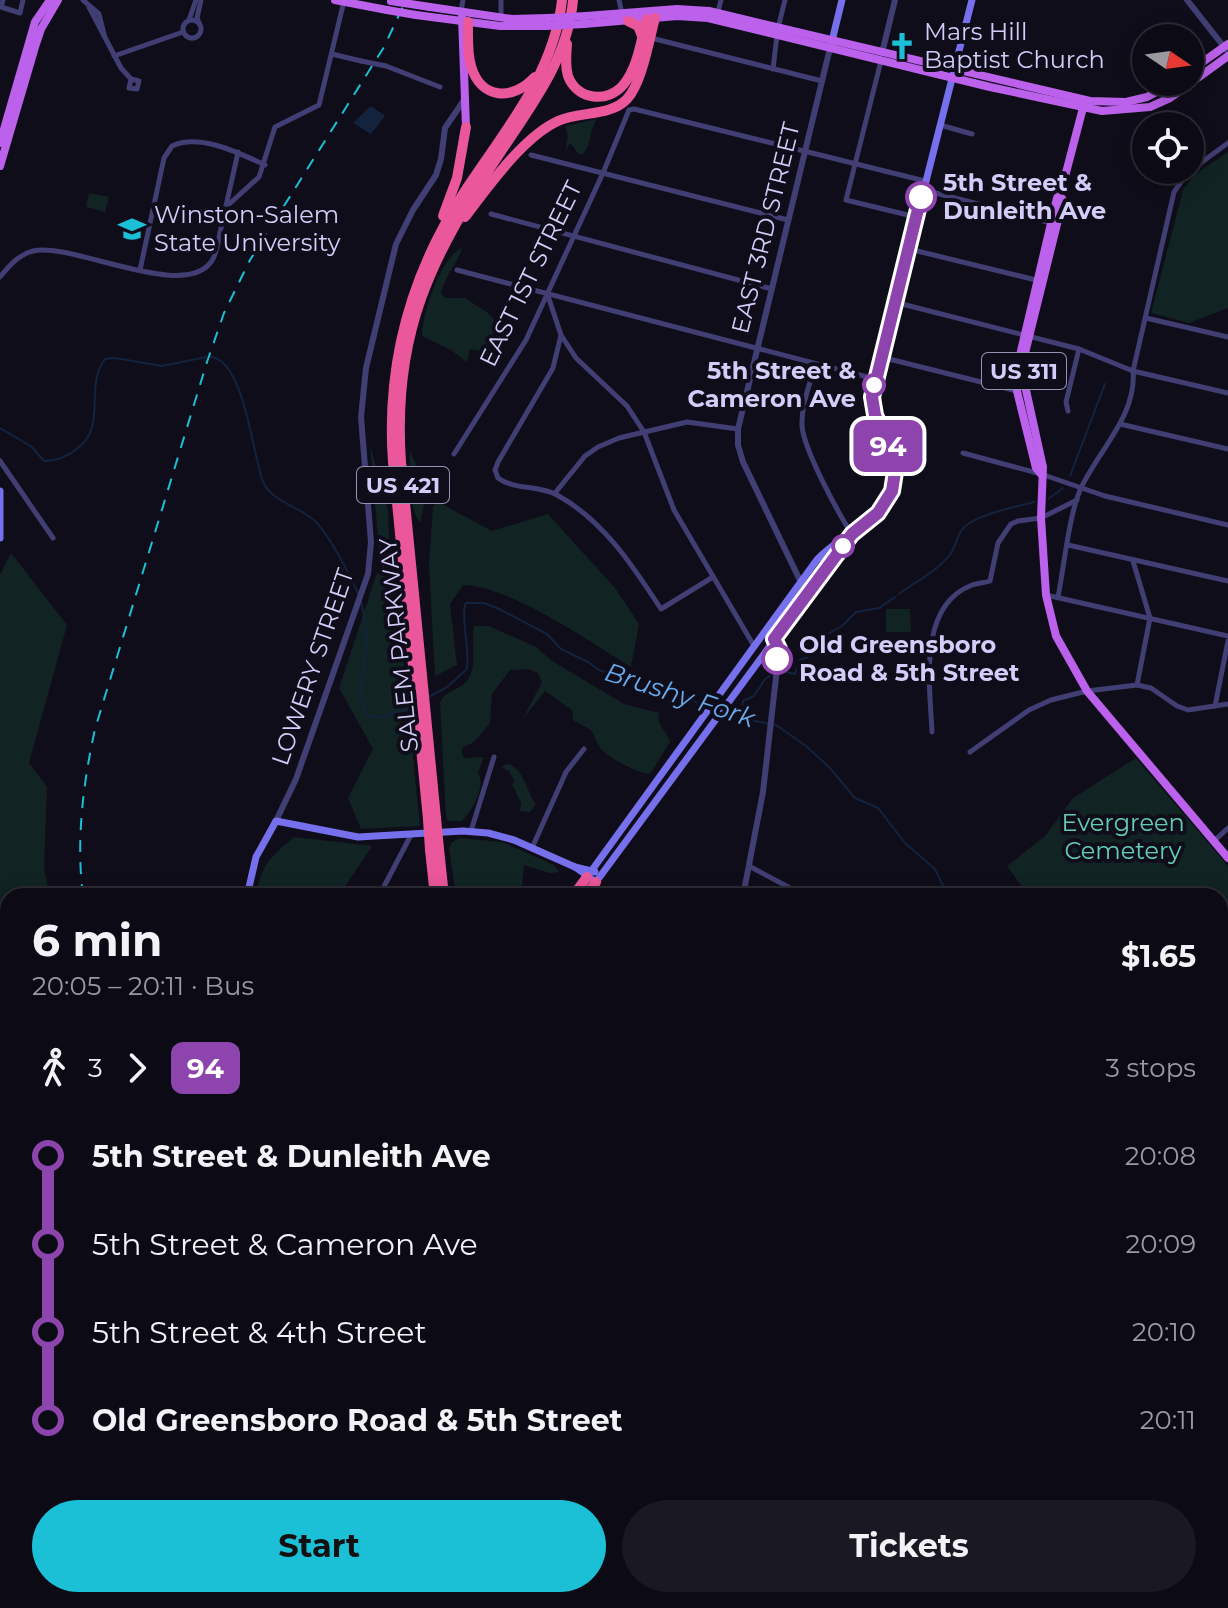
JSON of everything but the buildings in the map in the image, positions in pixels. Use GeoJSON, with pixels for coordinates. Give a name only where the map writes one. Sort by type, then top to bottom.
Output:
{"type":"FeatureCollection","features":[{"type":"Feature","properties":{"kind":"highway","name":"SALEM PARKWAY"},"geometry":{"type":"LineString","coordinates":[[418,672],[393,471],[391,412],[400,338],[423,266],[454,207],[544,66],[558,28],[562,0]]}},
{"type":"Feature","properties":{"kind":"highway","name":"SALEM PARKWAY"},"geometry":{"type":"LineString","coordinates":[[442,888],[435,849],[423,731],[401,462],[399,412],[404,363],[410,331],[438,255],[470,198],[544,86],[568,30],[573,0]]}},
{"type":"Feature","properties":{"kind":"highway"},"geometry":{"type":"LineString","coordinates":[[568,30],[566,63],[569,78],[578,90],[595,97],[613,94],[623,86],[631,72],[653,12]]}},
{"type":"Feature","properties":{"kind":"highway"},"geometry":{"type":"LineString","coordinates":[[438,255],[472,207],[538,133],[564,119],[609,110],[628,98],[636,82],[653,12]]}},
{"type":"Feature","properties":{"kind":"highway"},"geometry":{"type":"LineString","coordinates":[[625,17],[638,26],[642,37]]}},
{"type":"Feature","properties":{"kind":"highway"},"geometry":{"type":"LineString","coordinates":[[464,19],[471,65],[478,80],[487,88],[504,94],[515,93],[524,88],[544,66]]}},
{"type":"Feature","properties":{"kind":"highway"},"geometry":{"type":"LineString","coordinates":[[423,266],[457,178],[466,127]]}},
{"type":"Feature","properties":{"kind":"highway","name":"SALEM PARKWAY"},"geometry":{"type":"LineString","coordinates":[[435,849],[435,888]]}},
{"type":"Feature","properties":{"kind":"highway"},"geometry":{"type":"LineString","coordinates":[[581,888],[594,876]]}},
{"type":"Feature","properties":{"kind":"highway"},"geometry":{"type":"LineString","coordinates":[[589,888],[594,876]]}},
{"type":"Feature","properties":{"kind":"main road"},"geometry":{"type":"LineString","coordinates":[[0,143],[34,25],[50,0]]}},
{"type":"Feature","properties":{"kind":"main road"},"geometry":{"type":"LineString","coordinates":[[0,166],[41,29],[58,0]]}},
{"type":"Feature","properties":{"kind":"main road","name":"EAST 3RD STREET"},"geometry":{"type":"LineString","coordinates":[[831,44],[842,0]]}},
{"type":"Feature","properties":{"kind":"main road"},"geometry":{"type":"LineString","coordinates":[[594,876],[852,534],[883,505],[892,491],[895,479],[893,459],[873,408],[875,379],[972,0]]}},
{"type":"Feature","properties":{"kind":"main road"},"geometry":{"type":"LineString","coordinates":[[341,1],[430,7],[464,19],[547,22]]}},
{"type":"Feature","properties":{"kind":"main road"},"geometry":{"type":"LineString","coordinates":[[387,4],[416,15],[512,27],[693,9],[718,12],[777,31]]}},
{"type":"Feature","properties":{"kind":"main road"},"geometry":{"type":"LineString","coordinates":[[653,12],[777,31],[953,74],[1120,110],[1150,107],[1170,98],[1227,49]]}},
{"type":"Feature","properties":{"kind":"main road"},"geometry":{"type":"LineString","coordinates":[[464,19],[466,127]]}},
{"type":"Feature","properties":{"kind":"main road"},"geometry":{"type":"LineString","coordinates":[[1204,63],[1227,49]]}},
{"type":"Feature","properties":{"kind":"main road"},"geometry":{"type":"LineString","coordinates":[[1084,104],[1126,102],[1149,96]]}},
{"type":"Feature","properties":{"kind":"main road","name":"US 311"},"geometry":{"type":"LineString","coordinates":[[1084,104],[1036,280],[1024,357],[1024,381],[1043,467],[1041,518],[1046,595],[1056,636],[1087,691],[1228,858]]}},
{"type":"Feature","properties":{"kind":"main road","name":"US 311"},"geometry":{"type":"LineString","coordinates":[[1041,474],[1036,468],[1017,391],[1017,368],[1063,200],[1060,196]]}},
{"type":"Feature","properties":{"kind":"main road"},"geometry":{"type":"LineString","coordinates":[[1017,391],[1023,396],[1030,422],[1034,424]]}},
{"type":"Feature","properties":{"kind":"main road"},"geometry":{"type":"LineString","coordinates":[[0,491],[0,538]]}},
{"type":"Feature","properties":{"kind":"main road"},"geometry":{"type":"LineString","coordinates":[[594,876],[801,582],[825,551],[852,534]]}},
{"type":"Feature","properties":{"kind":"main road"},"geometry":{"type":"LineString","coordinates":[[276,821],[347,836],[471,831],[506,837],[594,876]]}},
{"type":"Feature","properties":{"kind":"main road","name":"LOWERY STREET"},"geometry":{"type":"LineString","coordinates":[[249,888],[256,857],[276,821]]}},
{"type":"Feature","properties":{"kind":"street"},"geometry":{"type":"LineString","coordinates":[[3,0],[1,7],[20,13],[23,0]]}},
{"type":"Feature","properties":{"kind":"street"},"geometry":{"type":"LineString","coordinates":[[83,0],[93,7],[114,56],[131,79]]}},
{"type":"Feature","properties":{"kind":"street"},"geometry":{"type":"LineString","coordinates":[[183,32],[199,0]]}},
{"type":"Feature","properties":{"kind":"street"},"geometry":{"type":"LineString","coordinates":[[183,32],[188,37],[195,37],[200,32],[197,17],[199,0]]}},
{"type":"Feature","properties":{"kind":"street"},"geometry":{"type":"LineString","coordinates":[[463,0],[464,19]]}},
{"type":"Feature","properties":{"kind":"street"},"geometry":{"type":"LineString","coordinates":[[501,0],[501,18]]}},
{"type":"Feature","properties":{"kind":"street"},"geometry":{"type":"LineString","coordinates":[[619,0],[625,17]]}},
{"type":"Feature","properties":{"kind":"street"},"geometry":{"type":"LineString","coordinates":[[718,12],[721,0]]}},
{"type":"Feature","properties":{"kind":"street"},"geometry":{"type":"LineString","coordinates":[[773,69],[777,31],[785,0]]}},
{"type":"Feature","properties":{"kind":"street"},"geometry":{"type":"LineString","coordinates":[[895,0],[846,200],[916,217]]}},
{"type":"Feature","properties":{"kind":"street"},"geometry":{"type":"LineString","coordinates":[[1187,0],[1227,49]]}},
{"type":"Feature","properties":{"kind":"street"},"geometry":{"type":"LineString","coordinates":[[226,207],[255,183],[265,165],[275,127],[319,105],[341,1]]}},
{"type":"Feature","properties":{"kind":"street"},"geometry":{"type":"LineString","coordinates":[[189,20],[199,24]]}},
{"type":"Feature","properties":{"kind":"street"},"geometry":{"type":"LineString","coordinates":[[114,56],[183,32]]}},
{"type":"Feature","properties":{"kind":"street"},"geometry":{"type":"LineString","coordinates":[[655,39],[822,81]]}},
{"type":"Feature","properties":{"kind":"street","name":"EAST 3RD STREET"},"geometry":{"type":"LineString","coordinates":[[807,595],[743,462],[738,429],[831,44]]}},
{"type":"Feature","properties":{"kind":"street"},"geometry":{"type":"LineString","coordinates":[[332,54],[386,66],[440,87]]}},
{"type":"Feature","properties":{"kind":"street","name":"LOWERY STREET"},"geometry":{"type":"LineString","coordinates":[[276,821],[296,779],[365,583],[371,550],[361,417],[366,368],[396,244],[414,207],[436,175],[444,132],[462,105],[465,92]]}},
{"type":"Feature","properties":{"kind":"street","name":"EAST 1ST STREET"},"geometry":{"type":"LineString","coordinates":[[454,454],[519,352],[548,295],[626,114],[634,109],[805,151]]}},
{"type":"Feature","properties":{"kind":"street"},"geometry":{"type":"LineString","coordinates":[[449,121],[460,121],[466,127]]}},
{"type":"Feature","properties":{"kind":"street"},"geometry":{"type":"LineString","coordinates":[[939,125],[972,134]]}},
{"type":"Feature","properties":{"kind":"street"},"geometry":{"type":"LineString","coordinates":[[140,270],[165,154],[177,144],[190,141],[238,152],[265,165]]}},
{"type":"Feature","properties":{"kind":"street"},"geometry":{"type":"LineString","coordinates":[[1058,597],[1081,488],[1120,424],[1133,387],[1133,371],[1177,186],[1187,173],[1228,143]]}},
{"type":"Feature","properties":{"kind":"street"},"geometry":{"type":"LineString","coordinates":[[805,151],[1051,223]]}},
{"type":"Feature","properties":{"kind":"street"},"geometry":{"type":"LineString","coordinates":[[0,277],[21,256],[39,250],[140,270],[191,276],[205,269],[216,251],[238,152]]}},
{"type":"Feature","properties":{"kind":"street"},"geometry":{"type":"LineString","coordinates":[[531,155],[788,220]]}},
{"type":"Feature","properties":{"kind":"street"},"geometry":{"type":"LineString","coordinates":[[491,214],[772,289]]}},
{"type":"Feature","properties":{"kind":"street"},"geometry":{"type":"LineString","coordinates":[[908,248],[1036,280]]}},
{"type":"Feature","properties":{"kind":"street"},"geometry":{"type":"LineString","coordinates":[[457,270],[875,379]]}},
{"type":"Feature","properties":{"kind":"street"},"geometry":{"type":"LineString","coordinates":[[548,295],[561,335],[576,358],[627,406],[644,432],[671,504],[754,646]]}},
{"type":"Feature","properties":{"kind":"street"},"geometry":{"type":"LineString","coordinates":[[894,302],[1079,349],[1133,371],[1228,393]]}},
{"type":"Feature","properties":{"kind":"street"},"geometry":{"type":"LineString","coordinates":[[1146,318],[1228,337]]}},
{"type":"Feature","properties":{"kind":"street"},"geometry":{"type":"LineString","coordinates":[[561,335],[553,368],[495,470],[498,478],[507,484],[555,493],[583,513],[611,540],[661,609],[713,577]]}},
{"type":"Feature","properties":{"kind":"street"},"geometry":{"type":"LineString","coordinates":[[1068,411],[1066,402],[1079,349]]}},
{"type":"Feature","properties":{"kind":"street"},"geometry":{"type":"LineString","coordinates":[[881,357],[1017,391]]}},
{"type":"Feature","properties":{"kind":"street"},"geometry":{"type":"LineString","coordinates":[[815,365],[804,409],[803,432],[838,512],[852,534]]}},
{"type":"Feature","properties":{"kind":"street"},"geometry":{"type":"LineString","coordinates":[[555,493],[591,451],[619,438],[687,422],[738,429]]}},
{"type":"Feature","properties":{"kind":"street"},"geometry":{"type":"LineString","coordinates":[[1120,424],[1228,449]]}},
{"type":"Feature","properties":{"kind":"street"},"geometry":{"type":"LineString","coordinates":[[963,453],[1041,474],[1105,496],[1228,525]]}},
{"type":"Feature","properties":{"kind":"street"},"geometry":{"type":"LineString","coordinates":[[0,461],[53,538]]}},
{"type":"Feature","properties":{"kind":"street"},"geometry":{"type":"LineString","coordinates":[[932,732],[930,656],[939,620],[958,593],[972,585],[990,581],[998,543],[1011,524],[1041,518],[1077,500]]}},
{"type":"Feature","properties":{"kind":"street"},"geometry":{"type":"LineString","coordinates":[[1068,545],[1228,581]]}},
{"type":"Feature","properties":{"kind":"street"},"geometry":{"type":"LineString","coordinates":[[1132,560],[1150,618],[1137,685]]}},
{"type":"Feature","properties":{"kind":"street"},"geometry":{"type":"LineString","coordinates":[[1046,595],[1228,638],[1215,706]]}},
{"type":"Feature","properties":{"kind":"street"},"geometry":{"type":"LineString","coordinates":[[745,888],[763,792],[779,649],[764,632]]}},
{"type":"Feature","properties":{"kind":"street"},"geometry":{"type":"LineString","coordinates":[[970,752],[1029,710],[1051,700],[1087,691],[1137,685],[1151,688],[1182,708],[1195,710],[1228,704]]}},
{"type":"Feature","properties":{"kind":"street"},"geometry":{"type":"LineString","coordinates":[[532,848],[566,772],[584,749]]}},
{"type":"Feature","properties":{"kind":"street"},"geometry":{"type":"LineString","coordinates":[[471,831],[494,757]]}},
{"type":"Feature","properties":{"kind":"street"},"geometry":{"type":"LineString","coordinates":[[1214,841],[1228,828]]}},
{"type":"Feature","properties":{"kind":"street"},"geometry":{"type":"LineString","coordinates":[[383,888],[411,835]]}},
{"type":"Feature","properties":{"kind":"street"},"geometry":{"type":"LineString","coordinates":[[749,866],[790,888]]}},
{"type":"Feature","properties":{"kind":"green space"},"geometry":{"type":"Polygon","coordinates":[[[597,119],[582,155],[570,143],[565,152],[568,136],[565,126],[597,119]]]}},
{"type":"Feature","properties":{"kind":"green space"},"geometry":{"type":"Polygon","coordinates":[[[1228,152],[1228,308],[1189,323],[1151,313],[1183,190],[1187,184],[1204,184],[1204,168],[1228,152]]]}},
{"type":"Feature","properties":{"kind":"green space"},"geometry":{"type":"Polygon","coordinates":[[[89,193],[109,197],[105,212],[86,207],[89,193]]]}},
{"type":"Feature","properties":{"kind":"green space"},"geometry":{"type":"Polygon","coordinates":[[[462,248],[441,293],[445,298],[465,298],[494,319],[494,354],[470,349],[467,362],[422,336],[425,314],[440,274],[454,253],[462,248]]]}},
{"type":"Feature","properties":{"kind":"green space"},"geometry":{"type":"Polygon","coordinates":[[[370,444],[388,511],[390,556],[379,549],[370,444]]]}},
{"type":"Feature","properties":{"kind":"green space"},"geometry":{"type":"Polygon","coordinates":[[[410,451],[423,479],[429,484],[420,523],[411,498],[410,451]]]}},
{"type":"Feature","properties":{"kind":"green space"},"geometry":{"type":"Polygon","coordinates":[[[438,502],[492,531],[548,514],[615,588],[639,624],[631,667],[526,605],[482,588],[463,585],[450,604],[457,665],[435,676],[429,564],[433,507],[438,502]]]}},
{"type":"Feature","properties":{"kind":"green space"},"geometry":{"type":"Polygon","coordinates":[[[11,553],[67,625],[29,763],[47,787],[44,868],[48,888],[0,888],[0,575],[11,553]]]}},
{"type":"Feature","properties":{"kind":"green space"},"geometry":{"type":"Polygon","coordinates":[[[377,573],[395,576],[420,826],[361,829],[348,798],[373,749],[339,688],[377,573]]]}},
{"type":"Feature","properties":{"kind":"green space"},"geometry":{"type":"Polygon","coordinates":[[[886,609],[910,609],[911,632],[886,632],[886,609]]]}},
{"type":"Feature","properties":{"kind":"green space"},"geometry":{"type":"Polygon","coordinates":[[[474,626],[489,626],[536,647],[552,661],[624,704],[659,713],[659,721],[670,742],[650,774],[631,768],[604,752],[591,730],[573,720],[572,710],[545,691],[522,720],[542,682],[538,673],[528,669],[510,670],[492,694],[490,723],[474,742],[462,748],[465,758],[484,757],[478,773],[480,785],[477,798],[462,821],[448,821],[440,702],[469,678],[473,666],[474,626]]]}},
{"type":"Feature","properties":{"kind":"green space","name":"Evergreen Cemetery"},"geometry":{"type":"Polygon","coordinates":[[[1136,758],[1228,866],[1228,888],[1023,888],[1007,866],[1045,836],[1073,798],[1136,758]]]}},
{"type":"Feature","properties":{"kind":"green space"},"geometry":{"type":"Polygon","coordinates":[[[512,765],[520,774],[536,804],[530,812],[520,811],[521,803],[512,784],[515,782],[509,771],[501,767],[512,765]]]}},
{"type":"Feature","properties":{"kind":"green space"},"geometry":{"type":"Polygon","coordinates":[[[294,837],[372,846],[344,888],[258,888],[268,862],[294,837]]]}},
{"type":"Feature","properties":{"kind":"green space"},"geometry":{"type":"Polygon","coordinates":[[[459,838],[502,842],[554,865],[559,872],[550,873],[524,865],[522,888],[455,888],[449,848],[459,838]]]}},
{"type":"Feature","properties":{"kind":"water"},"geometry":{"type":"Polygon","coordinates":[[[371,106],[385,116],[371,134],[353,123],[371,106]]]}},
{"type":"Feature","properties":{"kind":"waterway","name":"Brushy Fork"},"geometry":{"type":"LineString","coordinates":[[0,428],[32,447],[44,461],[59,459],[87,438],[94,416],[96,381],[105,359],[162,366],[206,357]]}},
{"type":"Feature","properties":{"kind":"waterway","name":"Brushy Fork"},"geometry":{"type":"LineString","coordinates":[[211,357],[222,362],[232,374],[246,411],[259,469],[267,489],[316,522],[340,557],[359,596]]}},
{"type":"Feature","properties":{"kind":"waterway"},"geometry":{"type":"LineString","coordinates":[[1070,476],[1105,384]]}},
{"type":"Feature","properties":{"kind":"waterway"},"geometry":{"type":"LineString","coordinates":[[1048,499],[1063,488]]}},
{"type":"Feature","properties":{"kind":"waterway"},"geometry":{"type":"LineString","coordinates":[[899,594],[944,561],[968,524],[991,513],[1034,502]]}},
{"type":"Feature","properties":{"kind":"waterway"},"geometry":{"type":"LineString","coordinates":[[782,671],[795,674],[800,660],[808,657],[824,636],[842,626],[856,612],[879,608],[895,597]]}},
{"type":"Feature","properties":{"kind":"waterway","name":"Brushy Fork"},"geometry":{"type":"LineString","coordinates":[[361,602],[366,635],[361,689],[364,708],[368,716],[383,717],[411,707]]}},
{"type":"Feature","properties":{"kind":"waterway","name":"Brushy Fork"},"geometry":{"type":"LineString","coordinates":[[427,698],[447,687],[467,669],[464,608],[466,603],[484,603],[547,634],[561,649],[599,670],[626,680],[680,692],[707,709]]}},
{"type":"Feature","properties":{"kind":"waterway"},"geometry":{"type":"LineString","coordinates":[[741,717],[743,701],[754,696],[770,676]]}},
{"type":"Feature","properties":{"kind":"waterway","name":"Brushy Fork"},"geometry":{"type":"LineString","coordinates":[[724,715],[776,725],[806,746],[855,798],[878,808],[905,843],[935,869],[944,888]]}},
{"type":"Feature","properties":{"kind":"railway"},"geometry":{"type":"LineString","coordinates":[[82,888],[82,812],[95,729],[224,313],[250,260],[384,47],[406,0]]}},
{"type":"Feature","properties":{"kind":"bus line","name":"94"},"geometry":{"type":"LineString","coordinates":[[777,659],[779,646],[774,639],[852,534],[878,513],[894,486],[893,459],[875,415],[872,397],[921,197]]}},
{"type":"Feature","properties":{"kind":"place","name":"Mars Hill Baptist Church"},"geometry":{"type":"Point","coordinates":[902,46]}},
{"type":"Feature","properties":{"kind":"place","name":"5th Street & Dunleith Ave"},"geometry":{"type":"Point","coordinates":[921,197]}},
{"type":"Feature","properties":{"kind":"place","name":"Winston-Salem State University"},"geometry":{"type":"Point","coordinates":[132,229]}},
{"type":"Feature","properties":{"kind":"place","name":"5th Street & Cameron Ave"},"geometry":{"type":"Point","coordinates":[874,385]}},
{"type":"Feature","properties":{"kind":"place","name":"Old Greensboro Road & 5th Street"},"geometry":{"type":"Point","coordinates":[777,659]}}]}
